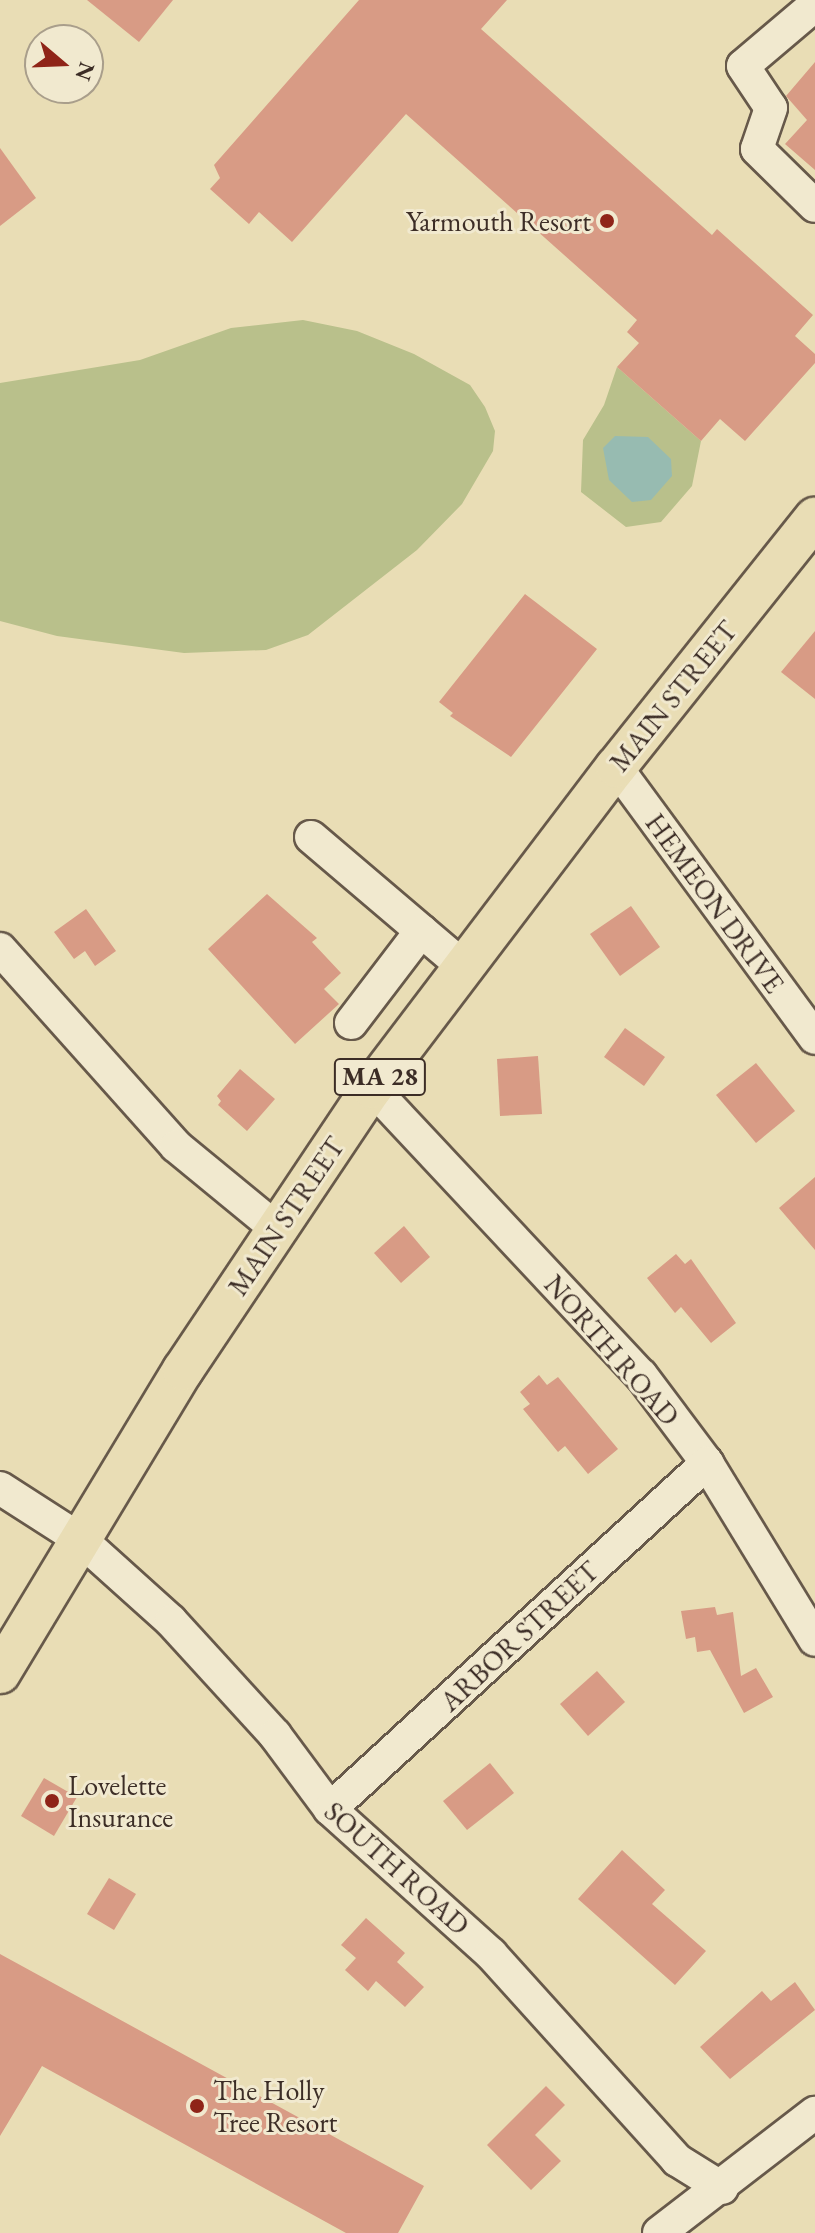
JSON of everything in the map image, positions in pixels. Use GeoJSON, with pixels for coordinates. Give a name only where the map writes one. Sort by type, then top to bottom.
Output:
{"type":"FeatureCollection","features":[{"type":"Feature","properties":{"kind":"main road","name":"MAIN STREET"},"geometry":{"type":"LineString","coordinates":[[0,1673],[276,1228],[372,1088],[616,767],[815,518]]}},
{"type":"Feature","properties":{"kind":"street"},"geometry":{"type":"LineString","coordinates":[[814,3],[743,66],[771,108],[757,149],[815,206]]}},
{"type":"Feature","properties":{"kind":"street","name":"HEMEON DRIVE"},"geometry":{"type":"LineString","coordinates":[[616,767],[815,1038]]}},
{"type":"Feature","properties":{"kind":"street"},"geometry":{"type":"LineString","coordinates":[[311,837],[464,967]]}},
{"type":"Feature","properties":{"kind":"street"},"geometry":{"type":"LineString","coordinates":[[351,1023],[421,931]]}},
{"type":"Feature","properties":{"kind":"street"},"geometry":{"type":"LineString","coordinates":[[0,949],[176,1146],[276,1228]]}},
{"type":"Feature","properties":{"kind":"street","name":"NORTH ROAD"},"geometry":{"type":"LineString","coordinates":[[372,1088],[641,1375],[707,1463],[815,1640]]}},
{"type":"Feature","properties":{"kind":"street","name":"ARBOR STREET"},"geometry":{"type":"LineString","coordinates":[[330,1809],[707,1463]]}},
{"type":"Feature","properties":{"kind":"street","name":"SOUTH ROAD"},"geometry":{"type":"LineString","coordinates":[[0,1488],[81,1540],[171,1621],[275,1735],[330,1809],[491,1954],[677,2160],[722,2188]]}},
{"type":"Feature","properties":{"kind":"street"},"geometry":{"type":"LineString","coordinates":[[659,2233],[722,2188],[815,2113]]}},
{"type":"Feature","properties":{"kind":"green space"},"geometry":{"type":"Polygon","coordinates":[[[303,320],[357,331],[414,354],[470,385],[485,407],[495,431],[493,451],[462,504],[417,550],[308,635],[266,650],[184,653],[57,636],[0,621],[0,383],[140,360],[231,328],[303,320]]]}},
{"type":"Feature","properties":{"kind":"green space"},"geometry":{"type":"Polygon","coordinates":[[[617,367],[701,441],[692,486],[661,522],[626,527],[581,492],[583,440],[604,405],[617,367]]]}},
{"type":"Feature","properties":{"kind":"water"},"geometry":{"type":"Polygon","coordinates":[[[615,436],[648,437],[671,459],[672,476],[651,500],[632,502],[609,480],[603,448],[615,436]]]}},
{"type":"Feature","properties":{"kind":"building"},"geometry":{"type":"Polygon","coordinates":[[[87,0],[173,0],[139,42],[87,0]]]}},
{"type":"Feature","properties":{"kind":"building","name":"Yarmouth Resort"},"geometry":{"type":"Polygon","coordinates":[[[359,0],[507,0],[481,29],[712,235],[717,229],[813,315],[795,336],[815,354],[815,363],[745,441],[720,419],[701,441],[617,367],[639,343],[627,332],[637,320],[406,114],[292,242],[259,212],[249,224],[210,189],[220,178],[214,165],[359,0]]]}},
{"type":"Feature","properties":{"kind":"building"},"geometry":{"type":"Polygon","coordinates":[[[815,62],[815,170],[785,144],[807,120],[786,96],[815,62]]]}},
{"type":"Feature","properties":{"kind":"building"},"geometry":{"type":"Polygon","coordinates":[[[0,148],[36,198],[0,226],[0,148]]]}},
{"type":"Feature","properties":{"kind":"building"},"geometry":{"type":"Polygon","coordinates":[[[525,594],[597,649],[511,757],[450,716],[453,713],[439,702],[525,594]]]}},
{"type":"Feature","properties":{"kind":"building"},"geometry":{"type":"Polygon","coordinates":[[[815,631],[815,699],[781,672],[815,631]]]}},
{"type":"Feature","properties":{"kind":"building"},"geometry":{"type":"Polygon","coordinates":[[[267,894],[317,938],[312,942],[341,973],[324,989],[339,1004],[295,1044],[208,949],[267,894]]]}},
{"type":"Feature","properties":{"kind":"building"},"geometry":{"type":"Polygon","coordinates":[[[631,906],[660,947],[620,976],[590,934],[631,906]]]}},
{"type":"Feature","properties":{"kind":"building"},"geometry":{"type":"Polygon","coordinates":[[[86,909],[116,951],[95,966],[85,951],[74,959],[54,932],[86,909]]]}},
{"type":"Feature","properties":{"kind":"building"},"geometry":{"type":"Polygon","coordinates":[[[625,1028],[665,1057],[644,1086],[604,1057],[625,1028]]]}},
{"type":"Feature","properties":{"kind":"building"},"geometry":{"type":"Polygon","coordinates":[[[538,1056],[542,1114],[500,1116],[497,1059],[538,1056]]]}},
{"type":"Feature","properties":{"kind":"building"},"geometry":{"type":"Polygon","coordinates":[[[756,1063],[795,1111],[756,1143],[716,1095],[756,1063]]]}},
{"type":"Feature","properties":{"kind":"building"},"geometry":{"type":"Polygon","coordinates":[[[240,1069],[275,1099],[247,1131],[218,1105],[221,1101],[217,1096],[240,1069]]]}},
{"type":"Feature","properties":{"kind":"building"},"geometry":{"type":"Polygon","coordinates":[[[815,1177],[815,1250],[779,1208],[815,1177]]]}},
{"type":"Feature","properties":{"kind":"building"},"geometry":{"type":"Polygon","coordinates":[[[404,1226],[430,1257],[401,1283],[374,1253],[404,1226]]]}},
{"type":"Feature","properties":{"kind":"building"},"geometry":{"type":"Polygon","coordinates":[[[676,1254],[685,1264],[691,1259],[736,1323],[711,1343],[681,1307],[675,1313],[647,1278],[676,1254]]]}},
{"type":"Feature","properties":{"kind":"building"},"geometry":{"type":"Polygon","coordinates":[[[539,1375],[547,1385],[558,1377],[618,1449],[588,1474],[565,1446],[558,1452],[523,1409],[530,1404],[520,1392],[539,1375]]]}},
{"type":"Feature","properties":{"kind":"building"},"geometry":{"type":"Polygon","coordinates":[[[715,1607],[717,1615],[733,1612],[741,1676],[756,1668],[773,1697],[744,1713],[710,1650],[697,1652],[695,1637],[686,1639],[681,1611],[715,1607]]]}},
{"type":"Feature","properties":{"kind":"building"},"geometry":{"type":"Polygon","coordinates":[[[597,1671],[625,1702],[588,1736],[560,1704],[597,1671]]]}},
{"type":"Feature","properties":{"kind":"building"},"geometry":{"type":"Polygon","coordinates":[[[490,1763],[514,1793],[467,1830],[443,1801],[490,1763]]]}},
{"type":"Feature","properties":{"kind":"building","name":"Lovelette Insurance"},"geometry":{"type":"Polygon","coordinates":[[[44,1778],[77,1797],[54,1836],[21,1816],[44,1778]]]}},
{"type":"Feature","properties":{"kind":"building"},"geometry":{"type":"Polygon","coordinates":[[[622,1850],[665,1890],[652,1904],[706,1951],[675,1985],[578,1899],[622,1850]]]}},
{"type":"Feature","properties":{"kind":"building"},"geometry":{"type":"Polygon","coordinates":[[[109,1878],[136,1894],[114,1930],[87,1914],[109,1878]]]}},
{"type":"Feature","properties":{"kind":"building"},"geometry":{"type":"Polygon","coordinates":[[[366,1918],[405,1953],[397,1962],[424,1987],[405,2007],[376,1981],[368,1991],[345,1970],[356,1958],[341,1945],[366,1918]]]}},
{"type":"Feature","properties":{"kind":"building","name":"The Holly Tree Resort"},"geometry":{"type":"Polygon","coordinates":[[[0,1954],[424,2186],[398,2233],[346,2233],[42,2066],[0,2136],[0,1954]]]}},
{"type":"Feature","properties":{"kind":"building"},"geometry":{"type":"Polygon","coordinates":[[[795,1982],[815,2010],[730,2079],[700,2047],[762,1991],[771,2001],[795,1982]]]}},
{"type":"Feature","properties":{"kind":"building"},"geometry":{"type":"Polygon","coordinates":[[[546,2086],[565,2105],[535,2135],[561,2161],[531,2190],[487,2145],[546,2086]]]}},
{"type":"Feature","properties":{"kind":"place","name":"Yarmouth Resort"},"geometry":{"type":"Point","coordinates":[607,221]}},
{"type":"Feature","properties":{"kind":"place","name":"Lovelette Insurance"},"geometry":{"type":"Point","coordinates":[52,1801]}},
{"type":"Feature","properties":{"kind":"place","name":"The Holly Tree Resort"},"geometry":{"type":"Point","coordinates":[197,2106]}}]}
